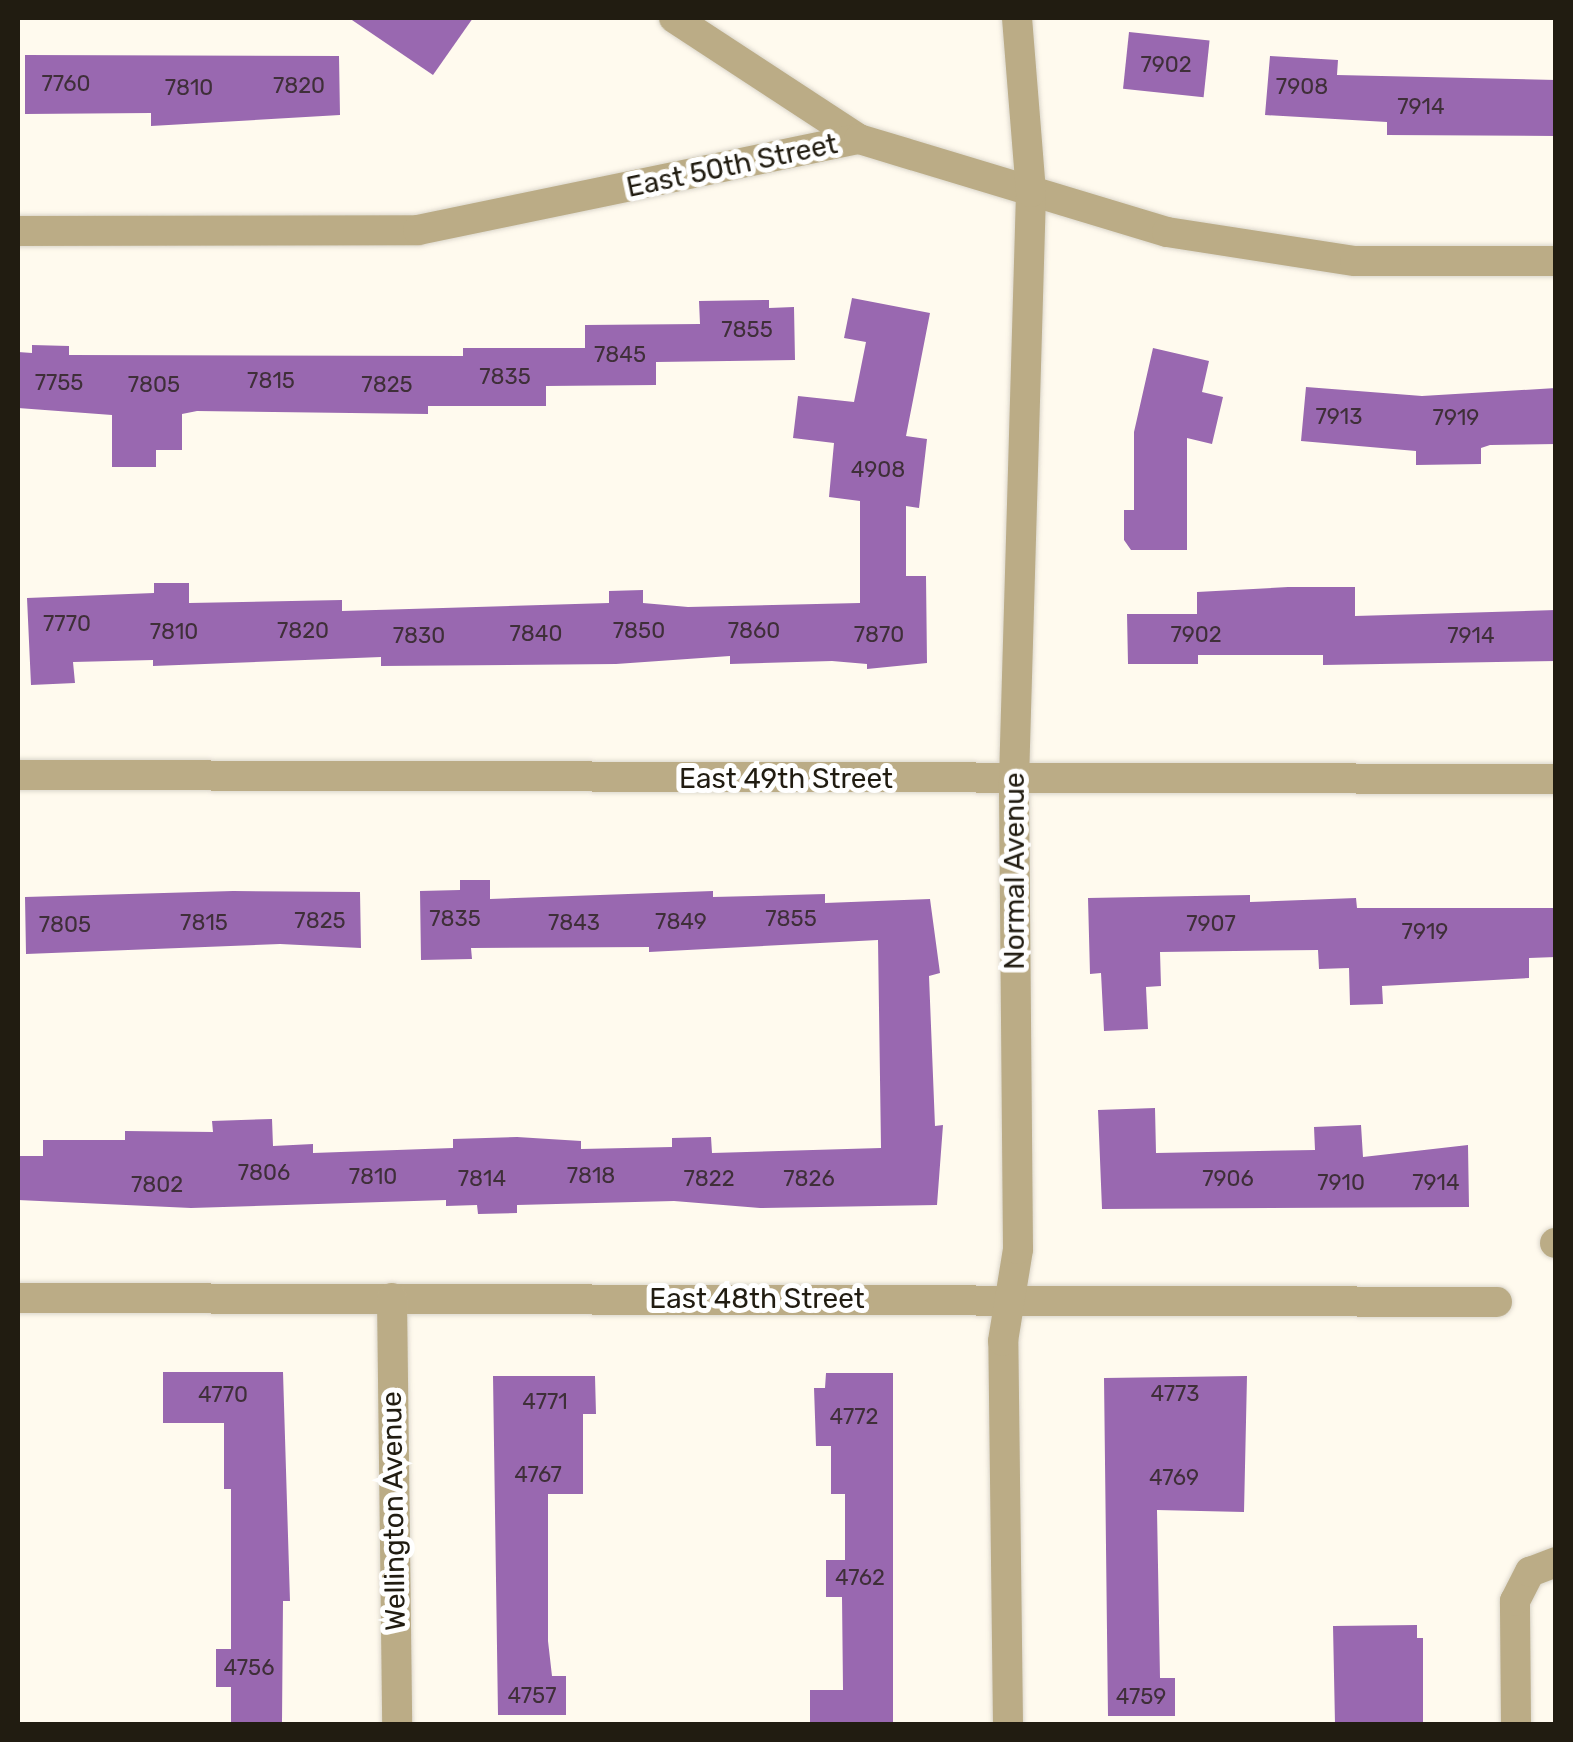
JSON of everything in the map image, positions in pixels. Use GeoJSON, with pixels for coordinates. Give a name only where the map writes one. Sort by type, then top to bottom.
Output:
{"type":"FeatureCollection","features":[{"type":"Feature","properties":{"kind":"street"},"geometry":{"type":"LineString","coordinates":[[674,18],[860,140]]}},
{"type":"Feature","properties":{"kind":"street","name":"Normal Avenue"},"geometry":{"type":"LineString","coordinates":[[1008,1724],[1004,1340],[1018,1248],[1014,780],[1031,192],[1018,18]]}},
{"type":"Feature","properties":{"kind":"street","name":"East 50th Street"},"geometry":{"type":"LineString","coordinates":[[18,231],[418,230],[860,140],[1168,232],[1317,258],[1556,261]]}},
{"type":"Feature","properties":{"kind":"street","name":"East 49th Street"},"geometry":{"type":"LineString","coordinates":[[18,774],[1556,779]]}},
{"type":"Feature","properties":{"kind":"street","name":"East 48th Street"},"geometry":{"type":"LineString","coordinates":[[18,1298],[1497,1302]]}},
{"type":"Feature","properties":{"kind":"street","name":"Wellington Avenue"},"geometry":{"type":"LineString","coordinates":[[392,1298],[397,1724]]}},
{"type":"Feature","properties":{"kind":"street"},"geometry":{"type":"LineString","coordinates":[[1516,1724],[1515,1601],[1530,1572],[1556,1562]]}},
{"type":"Feature","properties":{"kind":"building"},"geometry":{"type":"Polygon","coordinates":[[[349,18],[473,18],[433,75],[349,18]]]}},
{"type":"Feature","properties":{"kind":"building"},"geometry":{"type":"Polygon","coordinates":[[[1129,32],[1210,40],[1204,97],[1123,89],[1129,32]]]}},
{"type":"Feature","properties":{"kind":"building"},"geometry":{"type":"Polygon","coordinates":[[[25,55],[339,56],[340,115],[151,126],[151,113],[25,114],[25,55]]]}},
{"type":"Feature","properties":{"kind":"building"},"geometry":{"type":"Polygon","coordinates":[[[1270,56],[1338,60],[1337,75],[1556,80],[1556,136],[1387,135],[1387,122],[1265,115],[1270,56]]]}},
{"type":"Feature","properties":{"kind":"building"},"geometry":{"type":"Polygon","coordinates":[[[852,298],[930,313],[906,436],[927,439],[919,508],[906,506],[906,576],[926,576],[927,663],[867,669],[867,664],[832,661],[730,664],[730,656],[616,664],[381,666],[381,657],[153,666],[153,660],[73,662],[75,683],[31,685],[27,598],[154,593],[154,583],[189,583],[189,603],[342,600],[342,611],[609,603],[609,591],[643,590],[643,603],[688,607],[860,603],[860,501],[829,497],[834,443],[793,438],[798,396],[854,402],[866,342],[844,338],[852,298]]]}},
{"type":"Feature","properties":{"kind":"building"},"geometry":{"type":"Polygon","coordinates":[[[769,300],[769,308],[794,307],[795,360],[656,362],[656,385],[546,386],[546,406],[428,406],[428,414],[197,411],[182,414],[182,450],[156,450],[156,467],[112,467],[112,415],[18,408],[18,352],[32,353],[32,345],[69,346],[69,355],[463,356],[463,348],[585,348],[585,325],[700,324],[699,301],[769,300]]]}},
{"type":"Feature","properties":{"kind":"building"},"geometry":{"type":"Polygon","coordinates":[[[1153,348],[1209,361],[1202,392],[1223,397],[1212,444],[1187,438],[1187,550],[1131,550],[1124,540],[1124,510],[1134,510],[1134,432],[1153,348]]]}},
{"type":"Feature","properties":{"kind":"building"},"geometry":{"type":"Polygon","coordinates":[[[1306,387],[1422,396],[1556,388],[1556,444],[1490,445],[1481,448],[1481,464],[1416,465],[1416,451],[1301,441],[1306,387]]]}},
{"type":"Feature","properties":{"kind":"building"},"geometry":{"type":"Polygon","coordinates":[[[1355,587],[1355,616],[1556,610],[1556,661],[1323,665],[1323,655],[1198,655],[1198,664],[1128,664],[1127,614],[1197,614],[1197,592],[1355,587]]]}},
{"type":"Feature","properties":{"kind":"building"},"geometry":{"type":"Polygon","coordinates":[[[460,880],[490,880],[490,899],[713,891],[713,897],[825,894],[825,903],[930,899],[940,973],[929,976],[935,1126],[943,1125],[937,1205],[760,1208],[674,1201],[517,1205],[517,1213],[478,1214],[477,1205],[446,1206],[446,1200],[191,1208],[18,1200],[18,1156],[43,1156],[43,1140],[125,1140],[125,1131],[213,1132],[212,1121],[272,1119],[273,1146],[313,1144],[313,1153],[453,1148],[453,1139],[517,1137],[581,1141],[581,1149],[672,1147],[672,1138],[711,1137],[712,1153],[881,1148],[878,940],[649,952],[649,947],[471,948],[472,959],[421,960],[420,891],[460,890],[460,880]]]}},
{"type":"Feature","properties":{"kind":"building"},"geometry":{"type":"Polygon","coordinates":[[[360,892],[361,948],[280,944],[26,954],[25,897],[360,892]]]}},
{"type":"Feature","properties":{"kind":"building"},"geometry":{"type":"Polygon","coordinates":[[[1250,895],[1250,902],[1356,898],[1357,908],[1556,908],[1556,957],[1529,958],[1529,978],[1382,986],[1383,1004],[1350,1005],[1349,968],[1319,969],[1318,950],[1160,952],[1161,986],[1146,987],[1148,1029],[1104,1031],[1101,973],[1090,974],[1088,898],[1250,895]]]}},
{"type":"Feature","properties":{"kind":"building"},"geometry":{"type":"Polygon","coordinates":[[[1155,1108],[1156,1153],[1315,1150],[1314,1127],[1361,1125],[1363,1157],[1468,1145],[1469,1207],[1102,1209],[1098,1110],[1155,1108]]]}},
{"type":"Feature","properties":{"kind":"building"},"geometry":{"type":"Polygon","coordinates":[[[163,1372],[283,1372],[290,1601],[283,1601],[282,1722],[231,1722],[231,1687],[216,1687],[216,1649],[231,1649],[231,1489],[224,1489],[224,1423],[163,1423],[163,1372]]]}},
{"type":"Feature","properties":{"kind":"building"},"geometry":{"type":"Polygon","coordinates":[[[826,1373],[893,1373],[893,1722],[810,1722],[810,1690],[843,1690],[842,1597],[826,1597],[826,1560],[845,1560],[845,1494],[831,1494],[831,1446],[816,1446],[814,1388],[825,1388],[826,1373]]]}},
{"type":"Feature","properties":{"kind":"building"},"geometry":{"type":"Polygon","coordinates":[[[493,1376],[595,1376],[596,1414],[583,1414],[583,1494],[548,1494],[548,1641],[552,1676],[566,1676],[566,1715],[498,1715],[493,1376]]]}},
{"type":"Feature","properties":{"kind":"building"},"geometry":{"type":"Polygon","coordinates":[[[1247,1376],[1244,1512],[1157,1510],[1160,1678],[1175,1678],[1175,1716],[1108,1716],[1104,1378],[1247,1376]]]}},
{"type":"Feature","properties":{"kind":"building"},"geometry":{"type":"Polygon","coordinates":[[[1417,1625],[1417,1638],[1423,1638],[1423,1724],[1335,1724],[1333,1626],[1417,1625]]]}}]}
